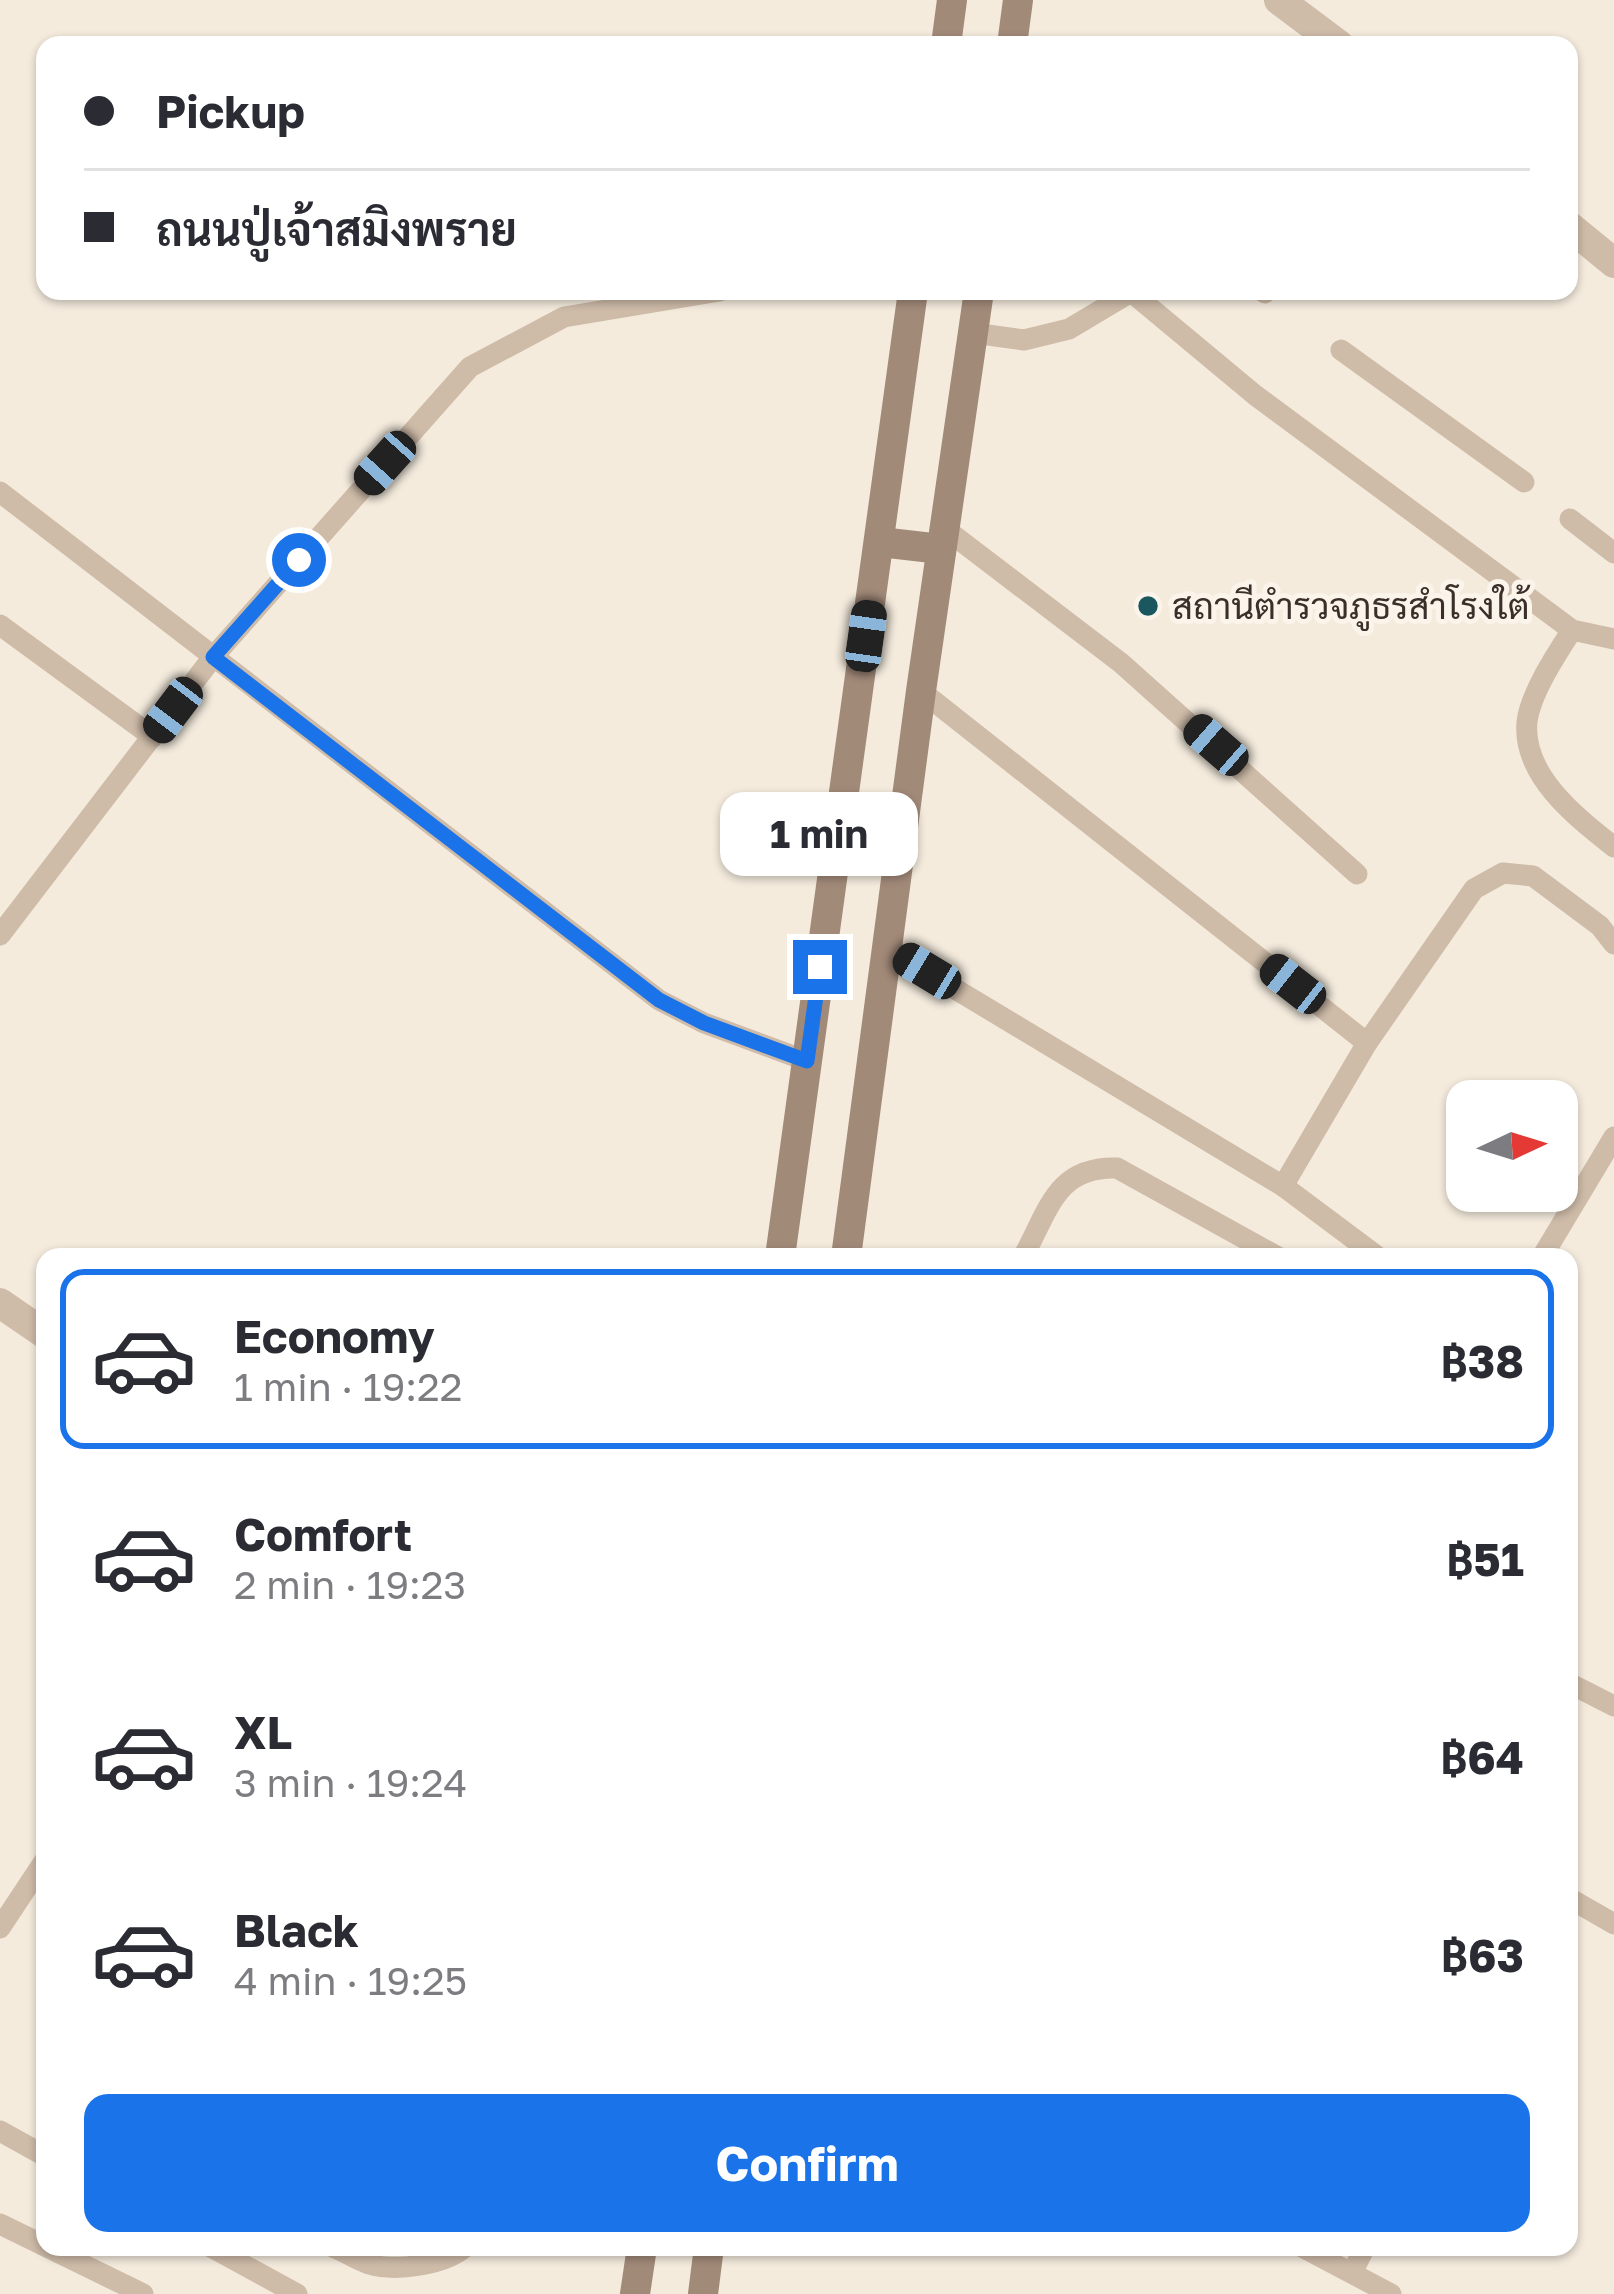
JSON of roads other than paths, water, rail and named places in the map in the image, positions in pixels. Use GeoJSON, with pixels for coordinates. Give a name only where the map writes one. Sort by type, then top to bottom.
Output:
{"type":"FeatureCollection","features":[{"type":"Feature","properties":{"kind":"main road"},"geometry":{"type":"LineString","coordinates":[[947,36],[952,0]]}},
{"type":"Feature","properties":{"kind":"main road"},"geometry":{"type":"LineString","coordinates":[[1013,36],[1018,0]]}},
{"type":"Feature","properties":{"kind":"main road"},"geometry":{"type":"LineString","coordinates":[[781,1248],[912,300]]}},
{"type":"Feature","properties":{"kind":"main road"},"geometry":{"type":"LineString","coordinates":[[847,1248],[978,300]]}},
{"type":"Feature","properties":{"kind":"main road"},"geometry":{"type":"LineString","coordinates":[[880,542],[943,539]]}},
{"type":"Feature","properties":{"kind":"main road"},"geometry":{"type":"LineString","coordinates":[[635,2294],[641,2256]]}},
{"type":"Feature","properties":{"kind":"main road"},"geometry":{"type":"LineString","coordinates":[[703,2294],[708,2256]]}},
{"type":"Feature","properties":{"kind":"street"},"geometry":{"type":"LineString","coordinates":[[1279,0],[1327,36]]}},
{"type":"Feature","properties":{"kind":"street"},"geometry":{"type":"LineString","coordinates":[[1578,233],[1614,263]]}},
{"type":"Feature","properties":{"kind":"street"},"geometry":{"type":"LineString","coordinates":[[0,1303],[36,1328]]}},
{"type":"Feature","properties":{"kind":"lane"},"geometry":{"type":"LineString","coordinates":[[0,935],[213,657],[470,367],[564,317],[666,300]]}},
{"type":"Feature","properties":{"kind":"lane"},"geometry":{"type":"LineString","coordinates":[[974,333],[1024,340],[1069,328],[1117,300]]}},
{"type":"Feature","properties":{"kind":"lane"},"geometry":{"type":"LineString","coordinates":[[1141,300],[1255,395],[1572,630],[1614,639]]}},
{"type":"Feature","properties":{"kind":"lane"},"geometry":{"type":"LineString","coordinates":[[1341,350],[1524,482]]}},
{"type":"Feature","properties":{"kind":"lane"},"geometry":{"type":"LineString","coordinates":[[0,492],[659,1000],[704,1023],[807,1061]]}},
{"type":"Feature","properties":{"kind":"lane"},"geometry":{"type":"LineString","coordinates":[[1570,519],[1614,554]]}},
{"type":"Feature","properties":{"kind":"lane"},"geometry":{"type":"LineString","coordinates":[[943,539],[1121,663],[1357,874]]}},
{"type":"Feature","properties":{"kind":"lane"},"geometry":{"type":"LineString","coordinates":[[0,625],[154,737]]}},
{"type":"Feature","properties":{"kind":"lane"},"geometry":{"type":"LineString","coordinates":[[1572,630],[1550,664],[1527,722],[1536,771],[1585,824],[1614,847]]}},
{"type":"Feature","properties":{"kind":"lane"},"geometry":{"type":"LineString","coordinates":[[921,691],[1367,1043]]}},
{"type":"Feature","properties":{"kind":"lane"},"geometry":{"type":"LineString","coordinates":[[1282,1186],[1367,1043],[1474,889],[1503,873],[1532,876],[1600,926],[1614,944]]}},
{"type":"Feature","properties":{"kind":"lane"},"geometry":{"type":"LineString","coordinates":[[887,948],[1282,1186],[1366,1248]]}},
{"type":"Feature","properties":{"kind":"lane"},"geometry":{"type":"LineString","coordinates":[[1547,1248],[1614,1137]]}},
{"type":"Feature","properties":{"kind":"lane"},"geometry":{"type":"LineString","coordinates":[[1028,1248],[1065,1182],[1090,1167],[1118,1168],[1262,1248]]}},
{"type":"Feature","properties":{"kind":"lane"},"geometry":{"type":"LineString","coordinates":[[1578,1688],[1614,1706]]}},
{"type":"Feature","properties":{"kind":"lane"},"geometry":{"type":"LineString","coordinates":[[0,1928],[36,1874]]}},
{"type":"Feature","properties":{"kind":"lane"},"geometry":{"type":"LineString","coordinates":[[1578,1903],[1614,1924]]}},
{"type":"Feature","properties":{"kind":"lane"},"geometry":{"type":"LineString","coordinates":[[0,2131],[36,2150]]}},
{"type":"Feature","properties":{"kind":"lane"},"geometry":{"type":"LineString","coordinates":[[0,2224],[36,2242]]}},
{"type":"Feature","properties":{"kind":"lane"},"geometry":{"type":"LineString","coordinates":[[65,2256],[143,2294]]}},
{"type":"Feature","properties":{"kind":"lane"},"geometry":{"type":"LineString","coordinates":[[227,2256],[297,2294]]}},
{"type":"Feature","properties":{"kind":"lane"},"geometry":{"type":"LineString","coordinates":[[353,2256],[373,2265],[422,2264],[454,2256]]}},
{"type":"Feature","properties":{"kind":"lane"},"geometry":{"type":"LineString","coordinates":[[1319,2256],[1391,2294]]}},
{"type":"Feature","properties":{"kind":"lane"},"geometry":{"type":"LineString","coordinates":[[1352,2273],[1360,2256]]}},
{"type":"Feature","properties":{"kind":"place","name":"สถานีตำรวจภูธรสำโรงใต้"},"geometry":{"type":"Point","coordinates":[1148,606]}}]}
